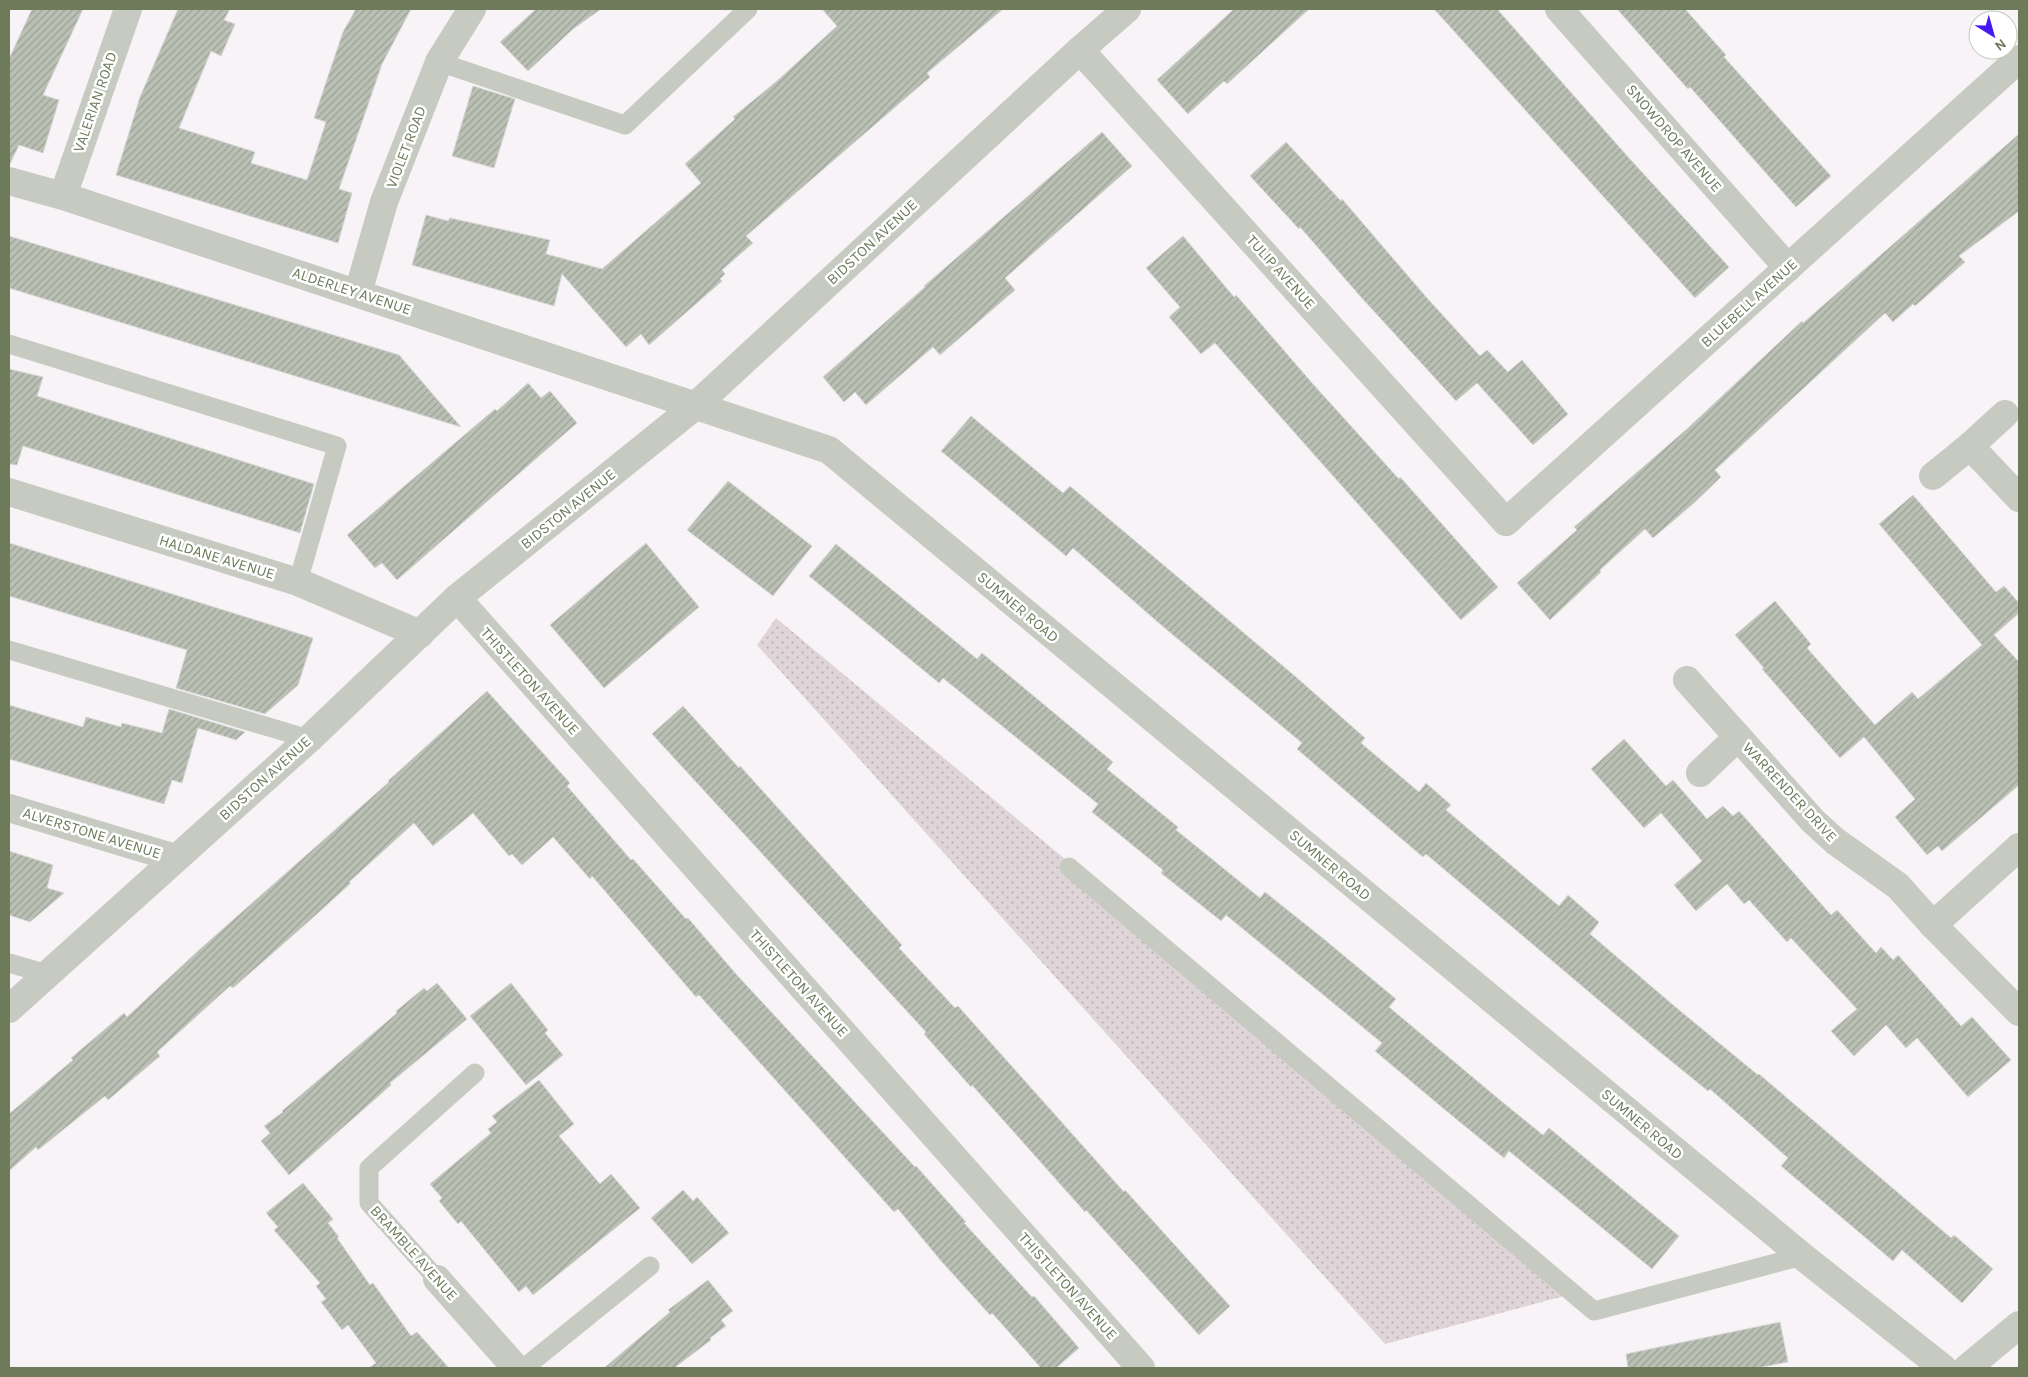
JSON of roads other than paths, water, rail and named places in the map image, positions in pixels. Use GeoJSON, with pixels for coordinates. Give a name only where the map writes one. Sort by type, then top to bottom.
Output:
{"type":"FeatureCollection","features":[{"type":"Feature","properties":{"kind":"street","name":"VALERIAN ROAD"},"geometry":{"type":"LineString","coordinates":[[62,196],[128,9]]}},
{"type":"Feature","properties":{"kind":"street","name":"VIOLET ROAD"},"geometry":{"type":"LineString","coordinates":[[358,293],[384,202],[439,62],[472,9]]}},
{"type":"Feature","properties":{"kind":"street","name":"BIDSTON AVENUE"},"geometry":{"type":"LineString","coordinates":[[9,1009],[309,739],[458,598],[694,407],[1080,50],[1127,9]]}},
{"type":"Feature","properties":{"kind":"street","name":"SNOWDROP AVENUE"},"geometry":{"type":"LineString","coordinates":[[1560,9],[1788,268]]}},
{"type":"Feature","properties":{"kind":"street","name":"TULIP AVENUE"},"geometry":{"type":"LineString","coordinates":[[1080,50],[1482,495]]}},
{"type":"Feature","properties":{"kind":"street","name":"BLUEBELL AVENUE"},"geometry":{"type":"LineString","coordinates":[[1482,495],[1506,522],[2019,58]]}},
{"type":"Feature","properties":{"kind":"street","name":"ALDERLEY AVENUE"},"geometry":{"type":"LineString","coordinates":[[9,181],[62,196],[358,293],[694,407]]}},
{"type":"Feature","properties":{"kind":"street","name":"SUMNER ROAD"},"geometry":{"type":"LineString","coordinates":[[694,407],[829,450],[1802,1256],[1943,1368]]}},
{"type":"Feature","properties":{"kind":"street"},"geometry":{"type":"LineString","coordinates":[[1933,476],[2005,414]]}},
{"type":"Feature","properties":{"kind":"street"},"geometry":{"type":"LineString","coordinates":[[1970,446],[2019,498]]}},
{"type":"Feature","properties":{"kind":"street","name":"HALDANE AVENUE"},"geometry":{"type":"LineString","coordinates":[[9,492],[298,582],[420,634]]}},
{"type":"Feature","properties":{"kind":"street","name":"THISTLETON AVENUE"},"geometry":{"type":"LineString","coordinates":[[458,598],[1141,1368]]}},
{"type":"Feature","properties":{"kind":"street","name":"WARRENDER DRIVE"},"geometry":{"type":"LineString","coordinates":[[1687,680],[1813,821],[1835,841],[1898,886],[1933,925],[2019,1012]]}},
{"type":"Feature","properties":{"kind":"street","name":"WARRENDER DRIVE"},"geometry":{"type":"LineString","coordinates":[[1700,773],[1738,737]]}},
{"type":"Feature","properties":{"kind":"street","name":"ALVERSTONE AVENUE"},"geometry":{"type":"LineString","coordinates":[[9,808],[175,858]]}},
{"type":"Feature","properties":{"kind":"street"},"geometry":{"type":"LineString","coordinates":[[1933,925],[2019,847]]}},
{"type":"Feature","properties":{"kind":"street","name":"BRAMBLE AVENUE"},"geometry":{"type":"LineString","coordinates":[[437,1279],[516,1368]]}},
{"type":"Feature","properties":{"kind":"street"},"geometry":{"type":"LineString","coordinates":[[1967,1368],[2019,1325]]}},
{"type":"Feature","properties":{"kind":"lane"},"geometry":{"type":"LineString","coordinates":[[439,62],[625,125],[748,9]]}},
{"type":"Feature","properties":{"kind":"lane"},"geometry":{"type":"LineString","coordinates":[[9,344],[336,446],[298,582]]}},
{"type":"Feature","properties":{"kind":"lane"},"geometry":{"type":"LineString","coordinates":[[9,650],[309,739]]}},
{"type":"Feature","properties":{"kind":"lane"},"geometry":{"type":"LineString","coordinates":[[1069,867],[1594,1311],[1802,1256]]}},
{"type":"Feature","properties":{"kind":"lane"},"geometry":{"type":"LineString","coordinates":[[9,963],[47,974]]}},
{"type":"Feature","properties":{"kind":"lane","name":"BRAMBLE AVENUE"},"geometry":{"type":"LineString","coordinates":[[437,1279],[369,1203],[368,1168],[475,1073]]}},
{"type":"Feature","properties":{"kind":"lane"},"geometry":{"type":"LineString","coordinates":[[524,1368],[650,1266]]}}]}
